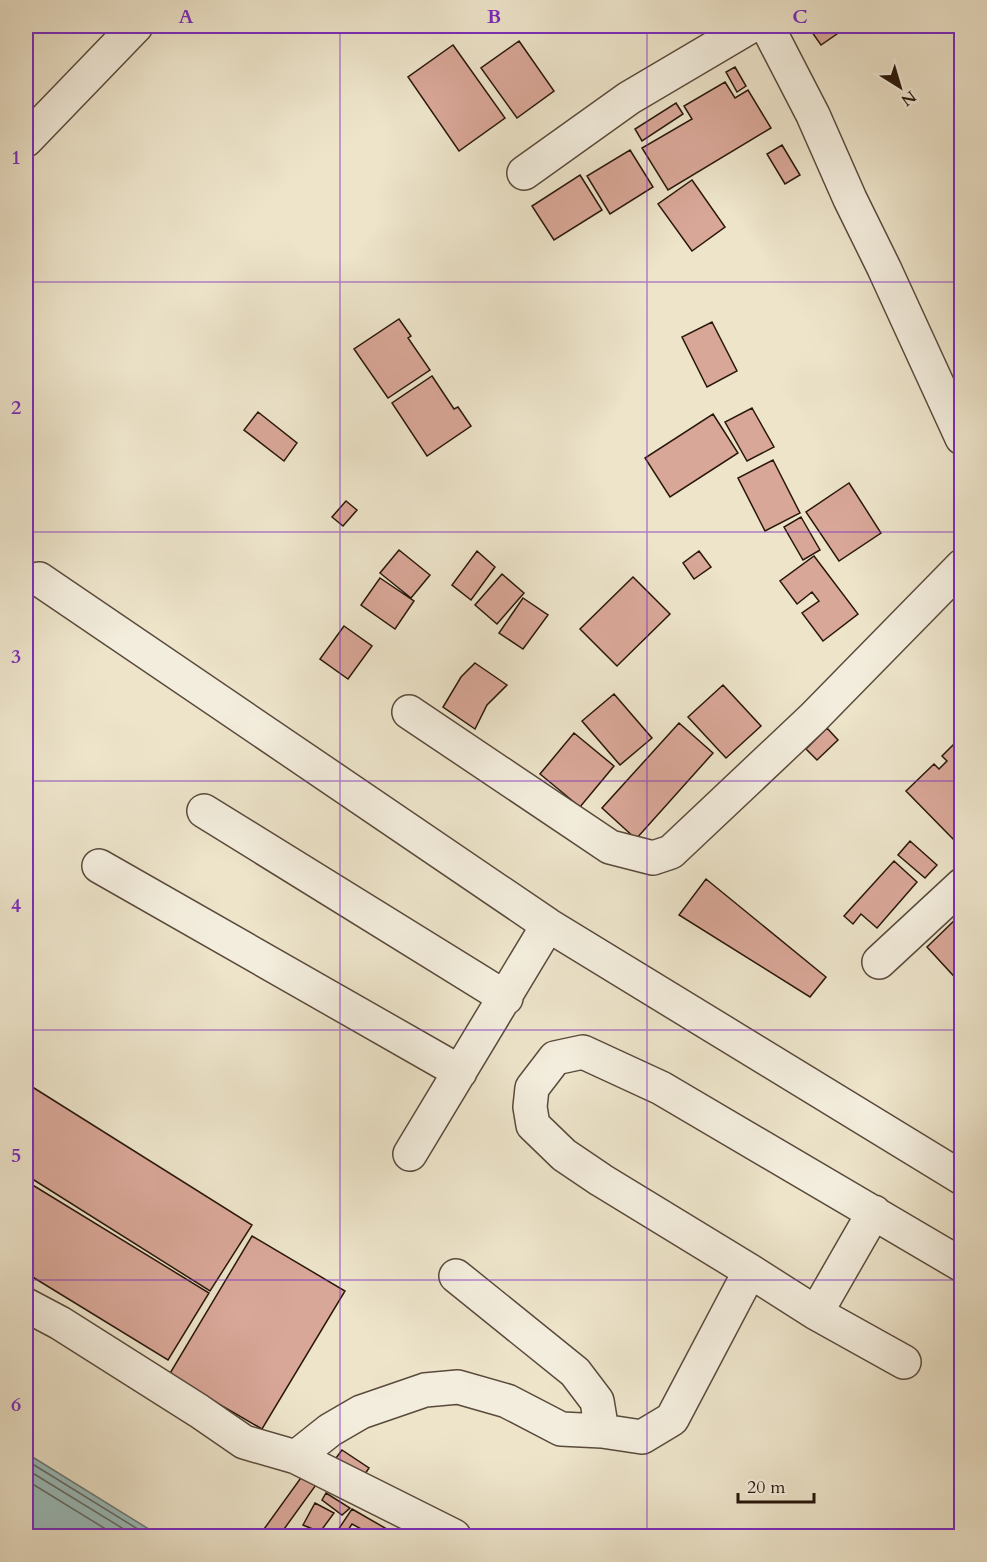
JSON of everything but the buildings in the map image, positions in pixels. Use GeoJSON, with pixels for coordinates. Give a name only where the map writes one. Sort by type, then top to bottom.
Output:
{"type":"FeatureCollection","features":[{"type":"Feature","properties":{"kind":"street"},"geometry":{"type":"LineString","coordinates":[[26,140],[136,26]]}},
{"type":"Feature","properties":{"kind":"street"},"geometry":{"type":"LineString","coordinates":[[524,173],[629,98],[751,26]]}},
{"type":"Feature","properties":{"kind":"street"},"geometry":{"type":"LineString","coordinates":[[767,26],[813,116],[962,438]]}},
{"type":"Feature","properties":{"kind":"street"},"geometry":{"type":"LineString","coordinates":[[409,712],[610,847],[653,858],[671,852],[813,718],[962,567]]}},
{"type":"Feature","properties":{"kind":"street"},"geometry":{"type":"LineString","coordinates":[[39,579],[548,925],[962,1178]]}},
{"type":"Feature","properties":{"kind":"street"},"geometry":{"type":"LineString","coordinates":[[204,811],[506,998]]}},
{"type":"Feature","properties":{"kind":"street"},"geometry":{"type":"LineString","coordinates":[[99,866],[460,1072]]}},
{"type":"Feature","properties":{"kind":"street"},"geometry":{"type":"LineString","coordinates":[[879,962],[962,885]]}},
{"type":"Feature","properties":{"kind":"street"},"geometry":{"type":"LineString","coordinates":[[410,1154],[548,925]]}},
{"type":"Feature","properties":{"kind":"street"},"geometry":{"type":"LineString","coordinates":[[904,1362],[816,1313],[564,1155],[533,1125],[530,1107],[532,1088],[555,1058],[583,1052],[661,1088],[962,1265]]}},
{"type":"Feature","properties":{"kind":"street"},"geometry":{"type":"LineString","coordinates":[[816,1313],[874,1212]]}},
{"type":"Feature","properties":{"kind":"street"},"geometry":{"type":"LineString","coordinates":[[296,1457],[330,1430],[361,1412],[425,1390],[458,1387],[507,1401],[561,1429],[602,1431],[642,1437],[672,1419],[750,1270]]}},
{"type":"Feature","properties":{"kind":"street"},"geometry":{"type":"LineString","coordinates":[[456,1275],[575,1372],[597,1401],[602,1431]]}},
{"type":"Feature","properties":{"kind":"street"},"geometry":{"type":"LineString","coordinates":[[26,1305],[80,1336],[244,1442],[296,1457],[454,1536]]}},
{"type":"Feature","properties":{"kind":"water"},"geometry":{"type":"Polygon","coordinates":[[[26,1453],[160,1536],[26,1536],[26,1453]]]}}]}
